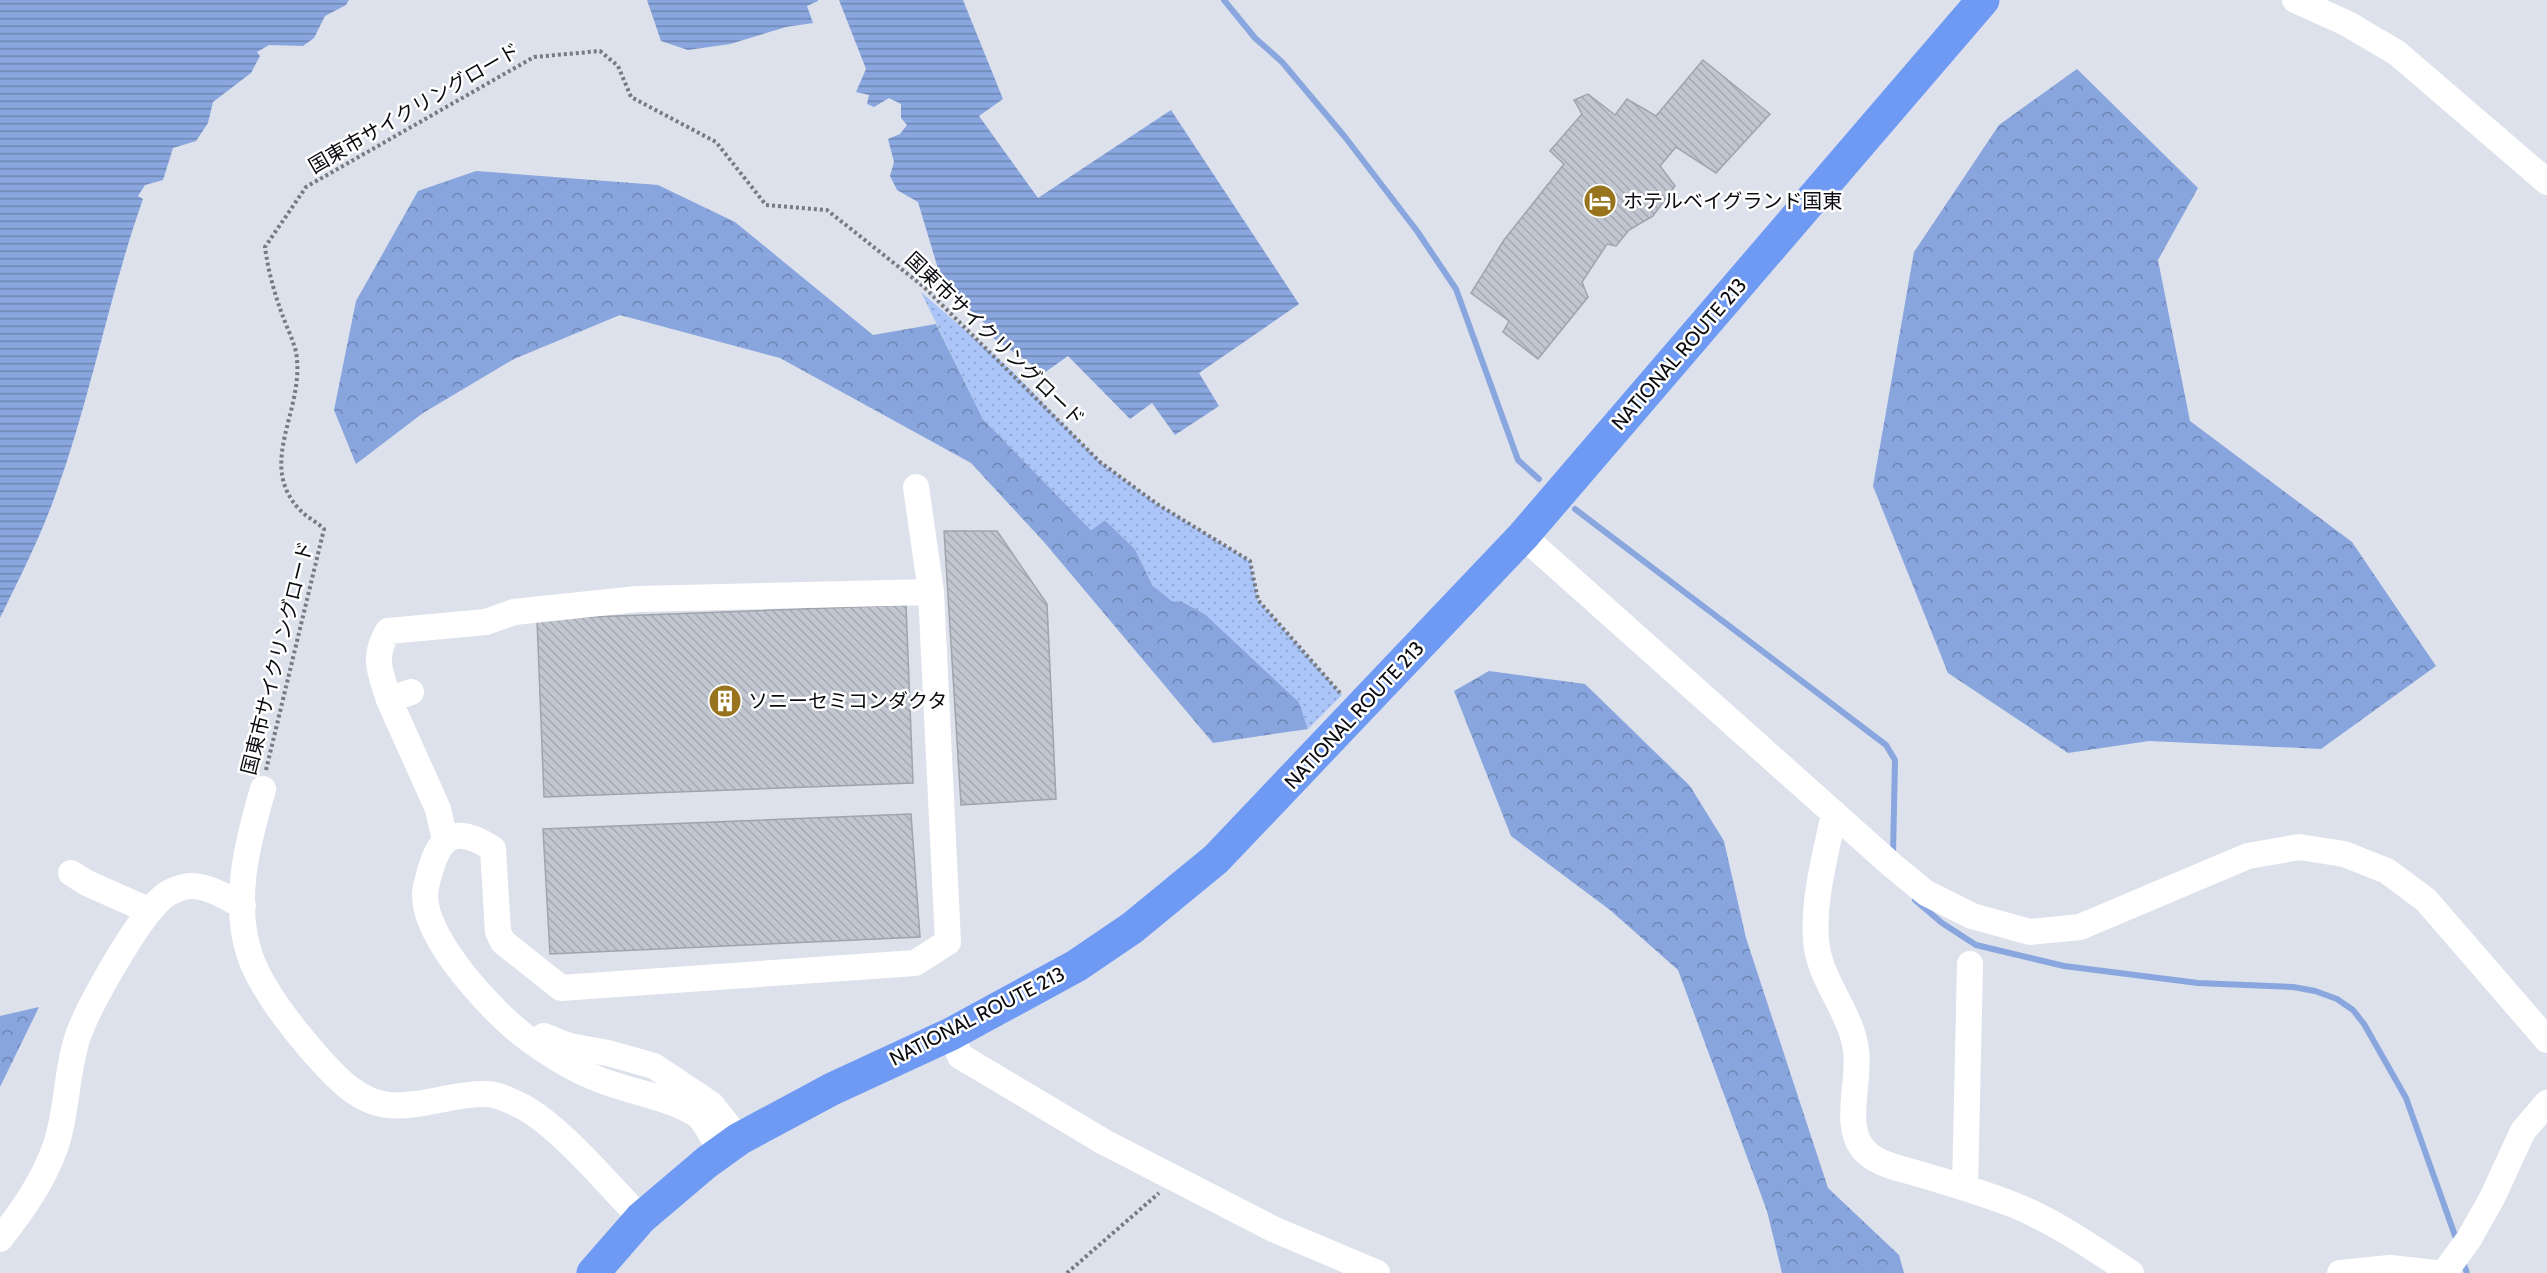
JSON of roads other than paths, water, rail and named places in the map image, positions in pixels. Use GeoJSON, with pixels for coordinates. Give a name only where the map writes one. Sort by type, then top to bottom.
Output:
{"type":"FeatureCollection","features":[{"type":"Feature","properties":{"kind":"highway","name":"NATIONAL ROUTE 213"},"geometry":{"type":"LineString","coordinates":[[593,1273],[641,1218],[730,1145],[832,1089],[951,1034],[1076,966],[1132,928],[1216,859],[1523,536],[1983,0]]}},
{"type":"Feature","properties":{"kind":"street"},"geometry":{"type":"LineString","coordinates":[[2295,0],[2348,24],[2397,53],[2547,182]]}},
{"type":"Feature","properties":{"kind":"street"},"geometry":{"type":"LineString","coordinates":[[730,1145],[699,1116],[678,1104],[593,1077],[555,1057],[521,1034],[457,969],[432,926],[424,893],[431,864],[445,840],[455,834],[467,835],[493,849],[498,932],[503,942],[561,988],[915,963],[948,942],[931,592],[916,487]]}},
{"type":"Feature","properties":{"kind":"street"},"geometry":{"type":"LineString","coordinates":[[1523,536],[1926,893],[1972,916],[2030,932],[2080,927],[2248,856],[2299,847],[2344,854],[2387,871],[2426,900],[2547,1040]]}},
{"type":"Feature","properties":{"kind":"street"},"geometry":{"type":"LineString","coordinates":[[445,840],[438,809],[400,696],[379,665],[379,647],[388,631],[486,622],[514,612],[637,598],[931,592]]}},
{"type":"Feature","properties":{"kind":"street"},"geometry":{"type":"LineString","coordinates":[[263,782],[246,846],[243,919],[253,963],[267,989],[299,1035],[343,1083],[369,1101],[388,1105],[489,1094],[520,1105],[548,1124],[641,1218]]}},
{"type":"Feature","properties":{"kind":"street"},"geometry":{"type":"LineString","coordinates":[[1834,813],[1824,868],[1816,938],[1822,966],[1856,1047],[1858,1064],[1855,1134],[1860,1148],[1870,1156],[1965,1188],[2042,1218],[2071,1233],[2132,1273]]}},
{"type":"Feature","properties":{"kind":"street"},"geometry":{"type":"LineString","coordinates":[[71,873],[87,884],[150,911]]}},
{"type":"Feature","properties":{"kind":"street"},"geometry":{"type":"LineString","coordinates":[[0,1239],[20,1215],[46,1172],[64,1118],[79,1034],[98,994],[150,911],[163,896],[193,886],[218,893],[243,906]]}},
{"type":"Feature","properties":{"kind":"street"},"geometry":{"type":"LineString","coordinates":[[1965,1188],[1970,964]]}},
{"type":"Feature","properties":{"kind":"street"},"geometry":{"type":"LineString","coordinates":[[951,1034],[960,1056],[1104,1142],[1273,1229],[1377,1273]]}},
{"type":"Feature","properties":{"kind":"street"},"geometry":{"type":"LineString","coordinates":[[2444,1273],[2469,1239],[2492,1198],[2523,1131],[2547,1103]]}},
{"type":"Feature","properties":{"kind":"street"},"geometry":{"type":"LineString","coordinates":[[2340,1273],[2390,1268],[2436,1273]]}},
{"type":"Feature","properties":{"kind":"waterway"},"geometry":{"type":"LineString","coordinates":[[1224,0],[1255,38],[1282,62],[1345,137],[1417,231],[1456,289],[1518,460],[1539,479]]}},
{"type":"Feature","properties":{"kind":"waterway"},"geometry":{"type":"LineString","coordinates":[[1575,509],[1886,745],[1895,760],[1893,856]]}},
{"type":"Feature","properties":{"kind":"waterway"},"geometry":{"type":"LineString","coordinates":[[1915,900],[1942,923],[1976,945],[2064,966],[2198,983],[2293,987],[2315,991],[2337,999],[2353,1010],[2364,1024],[2406,1098],[2458,1244]]}},
{"type":"Feature","properties":{"kind":"waterway"},"geometry":{"type":"LineString","coordinates":[[2462,1259],[2467,1273]]}},
{"type":"Feature","properties":{"kind":"place","name":"ホテルベイグランド国東"},"geometry":{"type":"Point","coordinates":[1600,201]}},
{"type":"Feature","properties":{"kind":"place","name":"ソニーセミコンダクタ"},"geometry":{"type":"Point","coordinates":[725,701]}}]}
